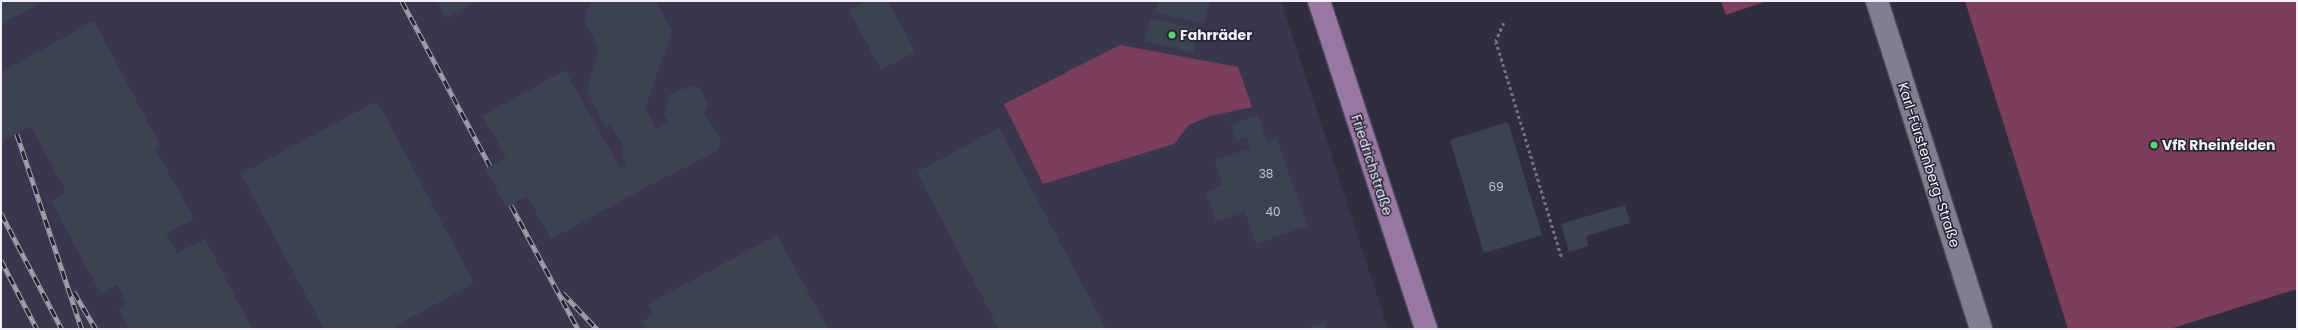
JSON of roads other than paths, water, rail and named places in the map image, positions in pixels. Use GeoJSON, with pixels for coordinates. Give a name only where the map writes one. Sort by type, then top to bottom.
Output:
{"type":"FeatureCollection","features":[{"type":"Feature","properties":{"kind":"main road","name":"Friedrichstraße"},"geometry":{"type":"LineString","coordinates":[[1319,1],[1426,329]]}},
{"type":"Feature","properties":{"kind":"street","name":"Karl-Fürstenberg-Straße"},"geometry":{"type":"LineString","coordinates":[[1876,1],[1981,329]]}},
{"type":"Feature","properties":{"kind":"railway"},"geometry":{"type":"LineString","coordinates":[[402,1],[490,166]]}},
{"type":"Feature","properties":{"kind":"railway"},"geometry":{"type":"LineString","coordinates":[[17,134],[82,329]]}},
{"type":"Feature","properties":{"kind":"railway"},"geometry":{"type":"LineString","coordinates":[[511,205],[578,329]]}},
{"type":"Feature","properties":{"kind":"railway"},"geometry":{"type":"LineString","coordinates":[[1,213],[62,329]]}},
{"type":"Feature","properties":{"kind":"railway"},"geometry":{"type":"LineString","coordinates":[[1,260],[37,329]]}},
{"type":"Feature","properties":{"kind":"railway"},"geometry":{"type":"LineString","coordinates":[[74,292],[96,329]]}},
{"type":"Feature","properties":{"kind":"railway"},"geometry":{"type":"LineString","coordinates":[[563,293],[597,329]]}},
{"type":"Feature","properties":{"kind":"place","name":"Fahrräder"},"geometry":{"type":"Point","coordinates":[1172,35]}},
{"type":"Feature","properties":{"kind":"place","name":"VfR Rheinfelden"},"geometry":{"type":"Point","coordinates":[2154,145]}}]}
